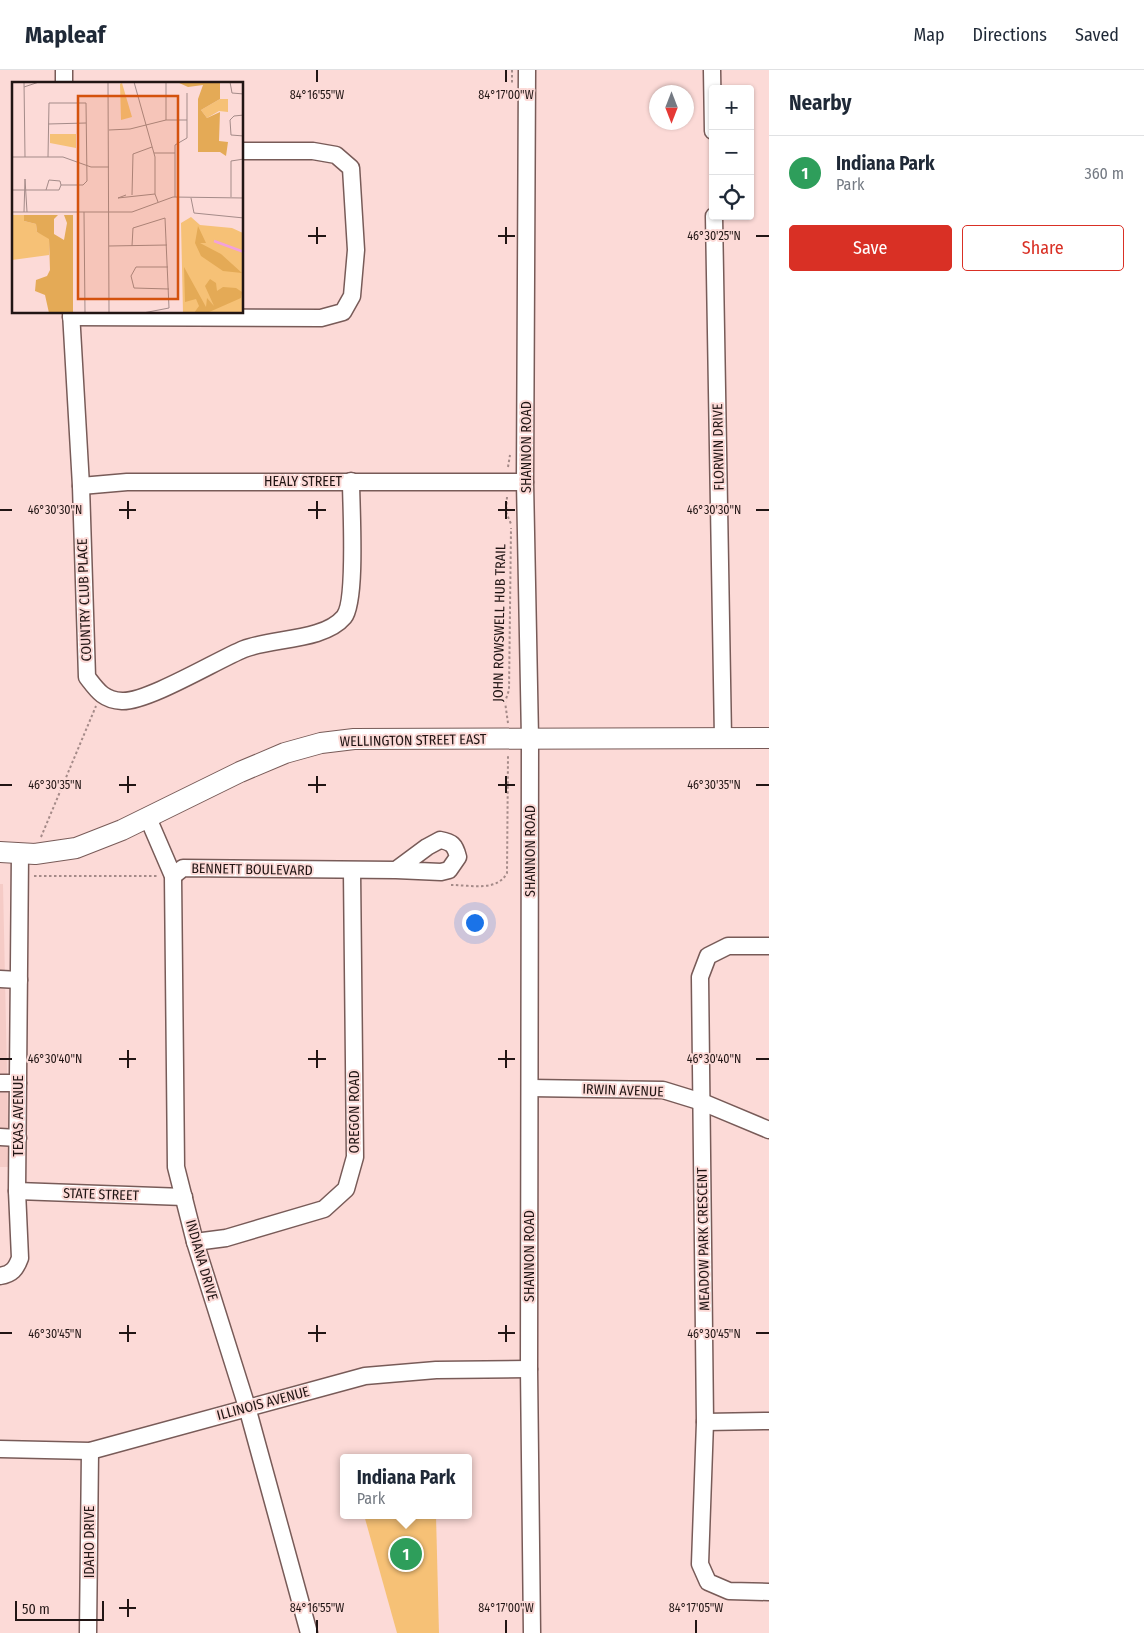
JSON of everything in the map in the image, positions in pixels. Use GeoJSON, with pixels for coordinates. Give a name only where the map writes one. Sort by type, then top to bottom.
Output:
{"type":"FeatureCollection","features":[{"type":"Feature","properties":{"kind":"main road","name":"WELLINGTON STREET EAST"},"geometry":{"type":"LineString","coordinates":[[20,863],[38,854],[76,848],[148,818],[240,772],[285,753],[321,743],[354,739],[769,738]]}},
{"type":"Feature","properties":{"kind":"main road"},"geometry":{"type":"LineString","coordinates":[[0,852],[20,863]]}},
{"type":"Feature","properties":{"kind":"street","name":"SHANNON ROAD"},"geometry":{"type":"LineString","coordinates":[[527,70],[525,482],[530,738],[529,1369],[532,1633]]}},
{"type":"Feature","properties":{"kind":"street"},"geometry":{"type":"LineString","coordinates":[[712,70],[713,130]]}},
{"type":"Feature","properties":{"kind":"street"},"geometry":{"type":"LineString","coordinates":[[71,315],[321,318],[343,312],[352,296],[356,250],[351,168],[336,155],[313,151],[244,151]]}},
{"type":"Feature","properties":{"kind":"street","name":"FLORWIN DRIVE"},"geometry":{"type":"LineString","coordinates":[[714,220],[723,738]]}},
{"type":"Feature","properties":{"kind":"street","name":"COUNTRY CLUB PLACE"},"geometry":{"type":"LineString","coordinates":[[71,315],[81,486],[86,677],[100,695]]}},
{"type":"Feature","properties":{"kind":"street"},"geometry":{"type":"LineString","coordinates":[[100,695],[123,701],[152,693],[246,648],[328,630],[345,616],[351,595],[351,481]]}},
{"type":"Feature","properties":{"kind":"street","name":"HEALY STREET"},"geometry":{"type":"LineString","coordinates":[[81,486],[127,482],[525,482]]}},
{"type":"Feature","properties":{"kind":"street","name":"BENNETT BOULEVARD"},"geometry":{"type":"LineString","coordinates":[[148,818],[173,876],[183,868],[396,870]]}},
{"type":"Feature","properties":{"kind":"street","name":"TEXAS AVENUE"},"geometry":{"type":"LineString","coordinates":[[0,1276],[9,1275],[17,1267],[20,1258],[17,1191],[20,863]]}},
{"type":"Feature","properties":{"kind":"street","name":"OREGON ROAD"},"geometry":{"type":"LineString","coordinates":[[195,1242],[226,1238],[324,1209],[346,1189],[355,1157],[352,871]]}},
{"type":"Feature","properties":{"kind":"street","name":"INDIANA DRIVE"},"geometry":{"type":"LineString","coordinates":[[173,876],[176,1167],[195,1242],[247,1407],[309,1633]]}},
{"type":"Feature","properties":{"kind":"street","name":"MEADOW PARK CRESCENT"},"geometry":{"type":"LineString","coordinates":[[769,946],[728,946],[708,956],[700,977],[705,1422],[700,1564],[708,1582],[729,1592],[769,1592]]}},
{"type":"Feature","properties":{"kind":"street"},"geometry":{"type":"LineString","coordinates":[[0,979],[19,980]]}},
{"type":"Feature","properties":{"kind":"street"},"geometry":{"type":"LineString","coordinates":[[0,1083],[18,1083]]}},
{"type":"Feature","properties":{"kind":"street","name":"IRWIN AVENUE"},"geometry":{"type":"LineString","coordinates":[[530,1088],[663,1090],[702,1102],[769,1130]]}},
{"type":"Feature","properties":{"kind":"street"},"geometry":{"type":"LineString","coordinates":[[0,1137],[18,1138]]}},
{"type":"Feature","properties":{"kind":"street","name":"STATE STREET"},"geometry":{"type":"LineString","coordinates":[[17,1191],[184,1198]]}},
{"type":"Feature","properties":{"kind":"street","name":"ILLINOIS AVENUE"},"geometry":{"type":"LineString","coordinates":[[0,1449],[90,1451],[365,1376],[436,1370],[529,1369]]}},
{"type":"Feature","properties":{"kind":"street"},"geometry":{"type":"LineString","coordinates":[[705,1422],[769,1421]]}},
{"type":"Feature","properties":{"kind":"street","name":"IDAHO DRIVE"},"geometry":{"type":"LineString","coordinates":[[88,1633],[90,1451]]}},
{"type":"Feature","properties":{"kind":"path"},"geometry":{"type":"LineString","coordinates":[[512,70],[512,90]]}},
{"type":"Feature","properties":{"kind":"path","name":"JOHN ROWSWELL HUB TRAIL"},"geometry":{"type":"LineString","coordinates":[[447,884],[495,886],[503,882],[507,873],[508,716],[505,702],[509,690],[511,522],[506,512],[508,459],[512,452]]}},
{"type":"Feature","properties":{"kind":"path"},"geometry":{"type":"LineString","coordinates":[[41,837],[100,695]]}},
{"type":"Feature","properties":{"kind":"path"},"geometry":{"type":"LineString","coordinates":[[20,863],[36,876],[173,876]]}},
{"type":"Feature","properties":{"kind":"shaded area"},"geometry":{"type":"Polygon","coordinates":[[[0,884],[3,884],[9,1167],[0,1167],[0,884]]]}},
{"type":"Feature","properties":{"kind":"shaded area"},"geometry":{"type":"Polygon","coordinates":[[[365,1519],[436,1519],[439,1633],[397,1633],[365,1519]]]}},
{"type":"Feature","properties":{"kind":"place","name":"Indiana Park"},"geometry":{"type":"Point","coordinates":[406,1554]}}]}
